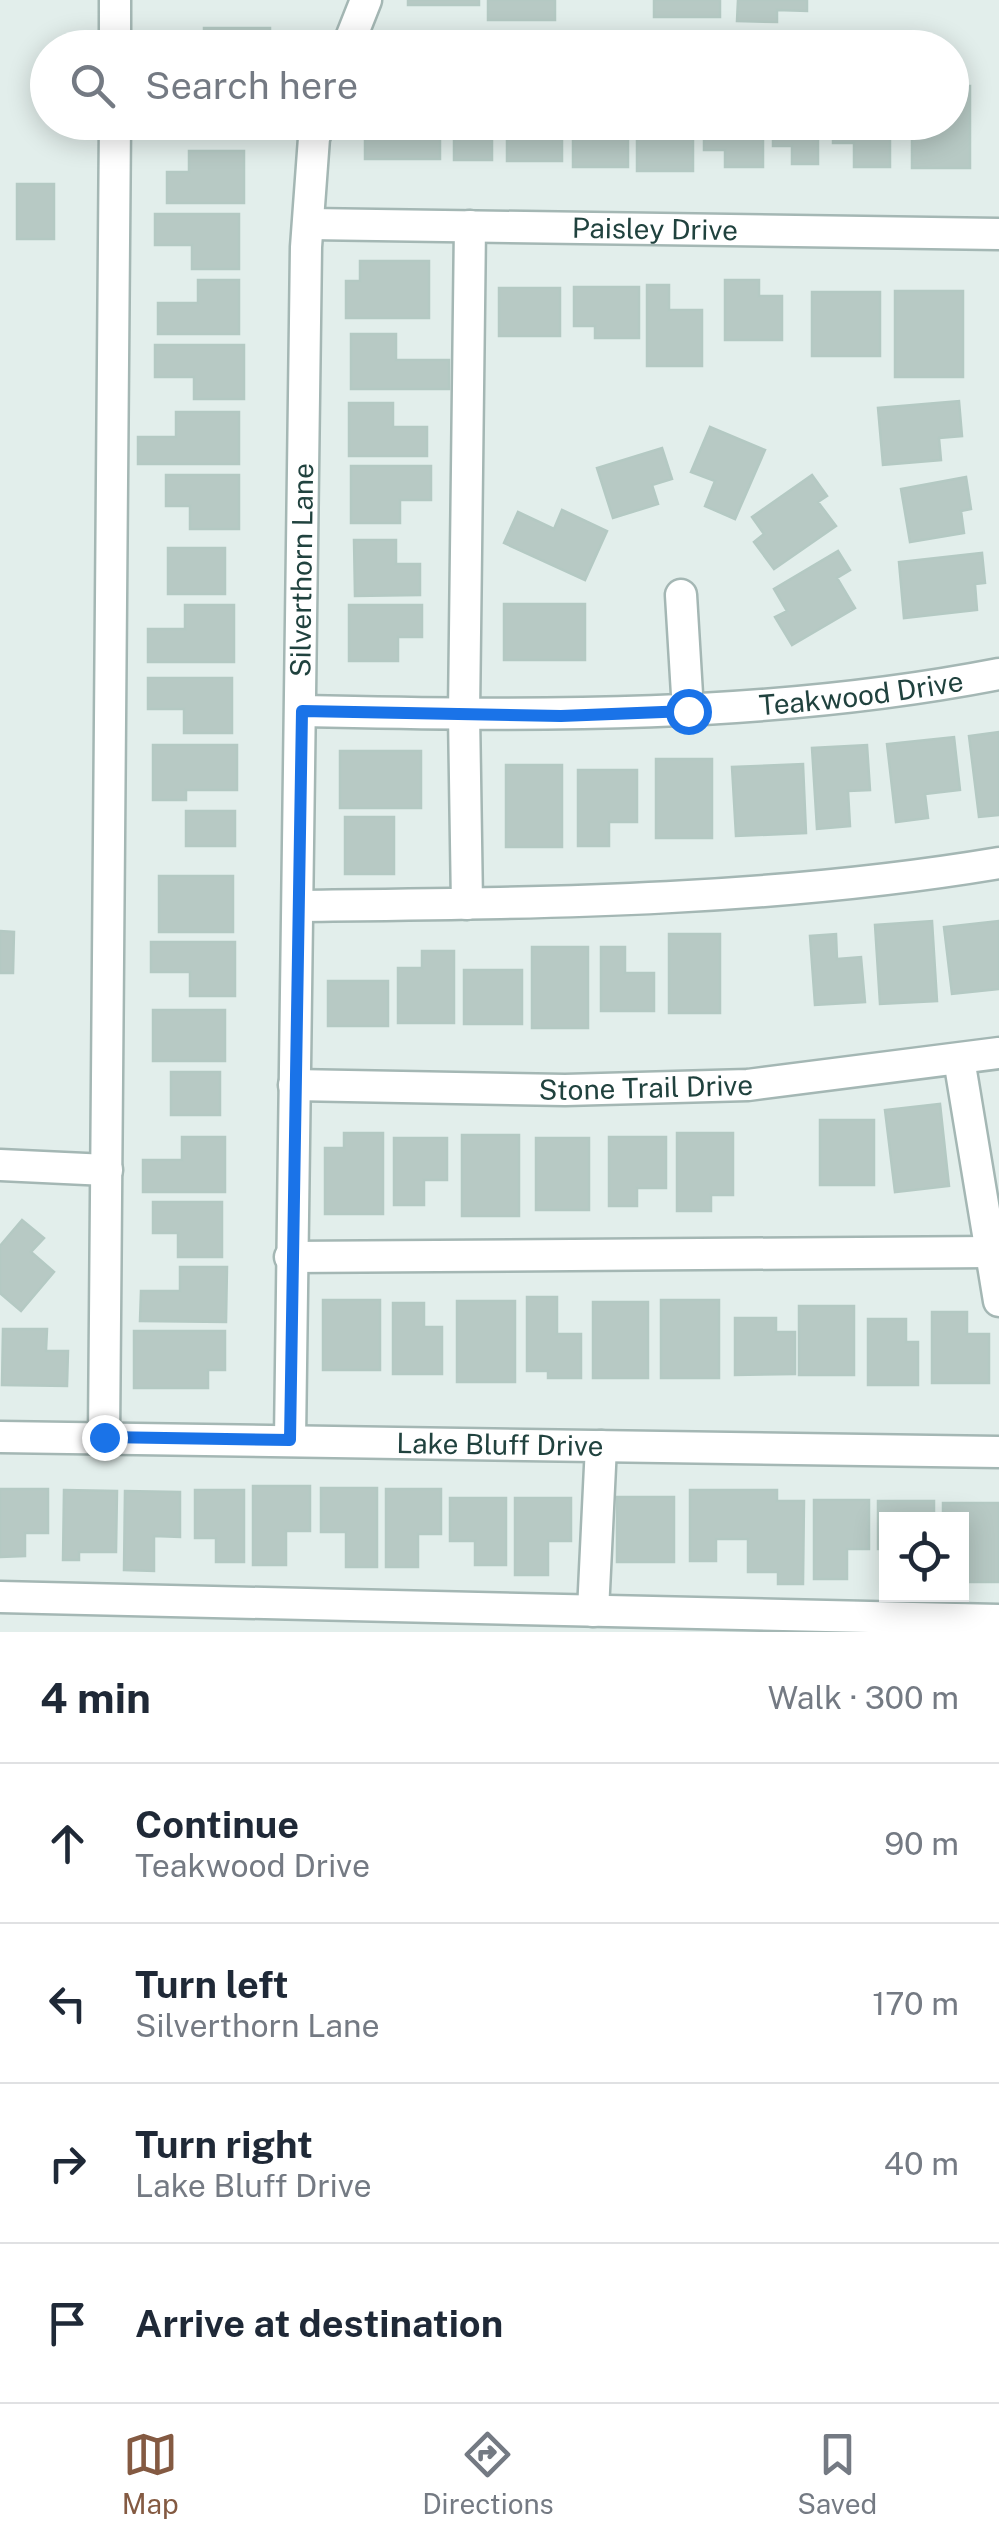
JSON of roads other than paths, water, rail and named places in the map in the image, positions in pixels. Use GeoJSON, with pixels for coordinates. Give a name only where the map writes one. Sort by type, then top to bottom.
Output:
{"type":"FeatureCollection","features":[{"type":"Feature","properties":{"kind":"street"},"geometry":{"type":"LineString","coordinates":[[115,30],[116,0]]}},
{"type":"Feature","properties":{"kind":"street"},"geometry":{"type":"LineString","coordinates":[[354,30],[366,0]]}},
{"type":"Feature","properties":{"kind":"street"},"geometry":{"type":"LineString","coordinates":[[104,1437],[114,140]]}},
{"type":"Feature","properties":{"kind":"street","name":"Silverthorn Lane"},"geometry":{"type":"LineString","coordinates":[[290,1440],[306,247],[314,140]]}},
{"type":"Feature","properties":{"kind":"street","name":"Paisley Drive"},"geometry":{"type":"LineString","coordinates":[[310,224],[999,234]]}},
{"type":"Feature","properties":{"kind":"street"},"geometry":{"type":"LineString","coordinates":[[468,904],[464,714],[470,226]]}},
{"type":"Feature","properties":{"kind":"street"},"geometry":{"type":"LineString","coordinates":[[681,595],[688,711]]}},
{"type":"Feature","properties":{"kind":"street","name":"Teakwood Drive"},"geometry":{"type":"LineString","coordinates":[[302,711],[688,711],[804,702],[999,674]]}},
{"type":"Feature","properties":{"kind":"street"},"geometry":{"type":"LineString","coordinates":[[298,906],[647,901],[896,880],[999,864]]}},
{"type":"Feature","properties":{"kind":"street","name":"Stone Trail Drive"},"geometry":{"type":"LineString","coordinates":[[294,1085],[565,1090],[748,1085],[999,1053]]}},
{"type":"Feature","properties":{"kind":"street"},"geometry":{"type":"LineString","coordinates":[[959,1059],[999,1301]]}},
{"type":"Feature","properties":{"kind":"street"},"geometry":{"type":"LineString","coordinates":[[0,1164],[108,1170]]}},
{"type":"Feature","properties":{"kind":"street"},"geometry":{"type":"LineString","coordinates":[[290,1257],[991,1252]]}},
{"type":"Feature","properties":{"kind":"street","name":"Lake Bluff Drive"},"geometry":{"type":"LineString","coordinates":[[0,1438],[999,1452]]}},
{"type":"Feature","properties":{"kind":"street"},"geometry":{"type":"LineString","coordinates":[[594,1611],[601,1446]]}},
{"type":"Feature","properties":{"kind":"street"},"geometry":{"type":"LineString","coordinates":[[0,1597],[999,1620]]}}]}
